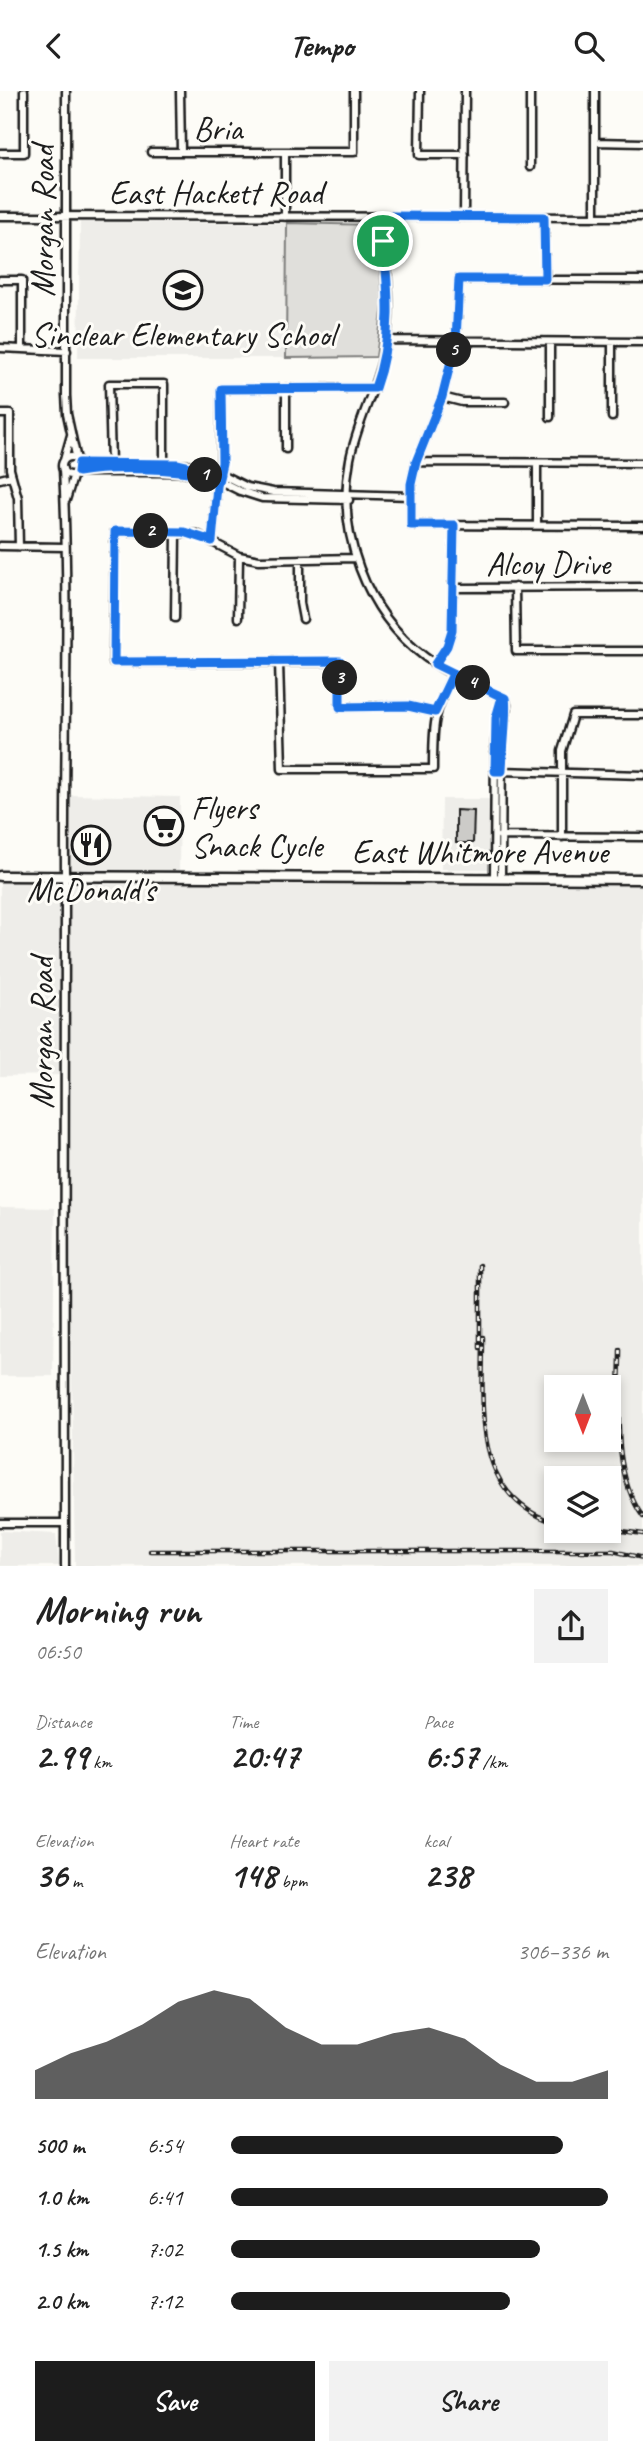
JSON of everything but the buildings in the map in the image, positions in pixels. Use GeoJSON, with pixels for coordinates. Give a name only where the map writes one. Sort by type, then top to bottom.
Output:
{"type":"FeatureCollection","features":[{"type":"Feature","properties":{"kind":"main road","name":"East Whitmore Avenue"},"geometry":{"type":"LineString","coordinates":[[0,876],[643,879]]}},
{"type":"Feature","properties":{"kind":"street"},"geometry":{"type":"LineString","coordinates":[[0,153],[23,153],[24,91]]}},
{"type":"Feature","properties":{"kind":"street","name":"Morgan Road"},"geometry":{"type":"LineString","coordinates":[[66,91],[67,414],[78,461],[66,500]]}},
{"type":"Feature","properties":{"kind":"street"},"geometry":{"type":"LineString","coordinates":[[180,91],[181,152]]}},
{"type":"Feature","properties":{"kind":"street","name":"Bria"},"geometry":{"type":"LineString","coordinates":[[150,152],[354,152],[354,91]]}},
{"type":"Feature","properties":{"kind":"street"},"geometry":{"type":"LineString","coordinates":[[420,91],[419,155],[465,155]]}},
{"type":"Feature","properties":{"kind":"street"},"geometry":{"type":"LineString","coordinates":[[464,217],[465,91]]}},
{"type":"Feature","properties":{"kind":"street"},"geometry":{"type":"LineString","coordinates":[[530,91],[530,167]]}},
{"type":"Feature","properties":{"kind":"street"},"geometry":{"type":"LineString","coordinates":[[595,91],[595,217]]}},
{"type":"Feature","properties":{"kind":"street"},"geometry":{"type":"LineString","coordinates":[[595,142],[643,143]]}},
{"type":"Feature","properties":{"kind":"street"},"geometry":{"type":"LineString","coordinates":[[285,153],[285,217]]}},
{"type":"Feature","properties":{"kind":"street","name":"East Hackett Road"},"geometry":{"type":"LineString","coordinates":[[0,216],[643,217]]}},
{"type":"Feature","properties":{"kind":"street"},"geometry":{"type":"LineString","coordinates":[[383,216],[390,299],[387,340],[375,388],[353,447],[347,496],[349,530],[369,592],[387,620],[410,645],[435,664],[503,698],[507,705],[498,771],[498,877]]}},
{"type":"Feature","properties":{"kind":"street"},"geometry":{"type":"LineString","coordinates":[[544,217],[545,279]]}},
{"type":"Feature","properties":{"kind":"street"},"geometry":{"type":"LineString","coordinates":[[643,280],[459,279],[456,341],[442,397],[416,462],[411,496],[411,525],[643,526]]}},
{"type":"Feature","properties":{"kind":"street"},"geometry":{"type":"LineString","coordinates":[[0,280],[22,280],[22,349]]}},
{"type":"Feature","properties":{"kind":"street"},"geometry":{"type":"LineString","coordinates":[[387,340],[643,342]]}},
{"type":"Feature","properties":{"kind":"street"},"geometry":{"type":"LineString","coordinates":[[550,342],[550,417]]}},
{"type":"Feature","properties":{"kind":"street"},"geometry":{"type":"LineString","coordinates":[[612,342],[612,417]]}},
{"type":"Feature","properties":{"kind":"street"},"geometry":{"type":"LineString","coordinates":[[0,348],[66,351]]}},
{"type":"Feature","properties":{"kind":"street"},"geometry":{"type":"LineString","coordinates":[[111,464],[109,384],[164,384],[164,467]]}},
{"type":"Feature","properties":{"kind":"street"},"geometry":{"type":"LineString","coordinates":[[286,388],[286,449]]}},
{"type":"Feature","properties":{"kind":"street"},"geometry":{"type":"LineString","coordinates":[[212,541],[219,477],[221,389],[375,388]]}},
{"type":"Feature","properties":{"kind":"street"},"geometry":{"type":"LineString","coordinates":[[442,397],[462,402],[505,402]]}},
{"type":"Feature","properties":{"kind":"street"},"geometry":{"type":"LineString","coordinates":[[0,414],[10,414],[12,476],[19,505],[19,547]]}},
{"type":"Feature","properties":{"kind":"street","name":"Morgan Road"},"geometry":{"type":"LineString","coordinates":[[65,1566],[66,500],[63,465],[71,435]]}},
{"type":"Feature","properties":{"kind":"street"},"geometry":{"type":"LineString","coordinates":[[164,467],[78,461],[70,457],[63,465],[69,474],[195,466],[247,487],[273,492],[411,496]]}},
{"type":"Feature","properties":{"kind":"street"},"geometry":{"type":"LineString","coordinates":[[416,462],[643,463]]}},
{"type":"Feature","properties":{"kind":"street"},"geometry":{"type":"LineString","coordinates":[[537,463],[537,525]]}},
{"type":"Feature","properties":{"kind":"street"},"geometry":{"type":"LineString","coordinates":[[0,479],[12,476]]}},
{"type":"Feature","properties":{"kind":"street"},"geometry":{"type":"LineString","coordinates":[[435,664],[451,636],[454,525]]}},
{"type":"Feature","properties":{"kind":"street"},"geometry":{"type":"LineString","coordinates":[[356,558],[259,560],[239,556],[197,534],[115,531],[114,662],[340,661],[340,707],[408,706],[435,712]]}},
{"type":"Feature","properties":{"kind":"street"},"geometry":{"type":"LineString","coordinates":[[175,618],[176,532]]}},
{"type":"Feature","properties":{"kind":"street"},"geometry":{"type":"LineString","coordinates":[[0,547],[65,547]]}},
{"type":"Feature","properties":{"kind":"street"},"geometry":{"type":"LineString","coordinates":[[238,618],[239,556]]}},
{"type":"Feature","properties":{"kind":"street"},"geometry":{"type":"LineString","coordinates":[[300,559],[300,603],[303,619]]}},
{"type":"Feature","properties":{"kind":"street"},"geometry":{"type":"LineString","coordinates":[[515,587],[516,651],[643,651]]}},
{"type":"Feature","properties":{"kind":"street","name":"Alcoy Drive"},"geometry":{"type":"LineString","coordinates":[[453,588],[643,587]]}},
{"type":"Feature","properties":{"kind":"street"},"geometry":{"type":"LineString","coordinates":[[279,662],[282,769],[433,769],[435,712],[453,674]]}},
{"type":"Feature","properties":{"kind":"street"},"geometry":{"type":"LineString","coordinates":[[562,837],[562,751],[573,715],[643,715]]}},
{"type":"Feature","properties":{"kind":"street"},"geometry":{"type":"LineString","coordinates":[[498,771],[643,775]]}},
{"type":"Feature","properties":{"kind":"street"},"geometry":{"type":"LineString","coordinates":[[498,836],[643,837]]}},
{"type":"Feature","properties":{"kind":"street"},"geometry":{"type":"LineString","coordinates":[[0,1523],[65,1523]]}},
{"type":"Feature","properties":{"kind":"shaded area","name":"Sinclear Elementary School"},"geometry":{"type":"Polygon","coordinates":[[[80,222],[287,223],[286,358],[78,358],[80,222]]]}},
{"type":"Feature","properties":{"kind":"shaded area"},"geometry":{"type":"Polygon","coordinates":[[[287,223],[376,225],[383,305],[376,357],[286,358],[287,223]]]}},
{"type":"Feature","properties":{"kind":"shaded area"},"geometry":{"type":"Polygon","coordinates":[[[66,795],[180,797],[179,873],[69,872],[66,795]]]}},
{"type":"Feature","properties":{"kind":"shaded area"},"geometry":{"type":"Polygon","coordinates":[[[442,799],[498,799],[498,869],[441,869],[442,799]]]}},
{"type":"Feature","properties":{"kind":"shaded area"},"geometry":{"type":"Polygon","coordinates":[[[0,875],[643,882],[643,1566],[75,1566],[67,1075],[0,1076],[0,875]]]}},
{"type":"Feature","properties":{"kind":"shaded area"},"geometry":{"type":"Polygon","coordinates":[[[0,1207],[55,1208],[53,1376],[0,1376],[0,1207]]]}},
{"type":"Feature","properties":{"kind":"shaded area"},"geometry":{"type":"Polygon","coordinates":[[[0,1531],[56,1534],[59,1566],[0,1566],[0,1531]]]}},
{"type":"Feature","properties":{"kind":"railway"},"geometry":{"type":"LineString","coordinates":[[480,1265],[480,1348]]}},
{"type":"Feature","properties":{"kind":"railway"},"geometry":{"type":"LineString","coordinates":[[483,1337],[484,1420],[488,1447],[496,1471],[509,1493],[528,1510],[544,1517]]}},
{"type":"Feature","properties":{"kind":"railway"},"geometry":{"type":"LineString","coordinates":[[620,1350],[621,1458],[625,1479],[643,1517]]}},
{"type":"Feature","properties":{"kind":"railway"},"geometry":{"type":"LineString","coordinates":[[621,1531],[643,1534]]}},
{"type":"Feature","properties":{"kind":"railway"},"geometry":{"type":"LineString","coordinates":[[150,1551],[613,1551],[643,1558]]}},
{"type":"Feature","properties":{"kind":"place","name":"Sinclear Elementary School"},"geometry":{"type":"Point","coordinates":[183,290]}},
{"type":"Feature","properties":{"kind":"place","name":"Flyers Snack Cycle"},"geometry":{"type":"Point","coordinates":[164,826]}},
{"type":"Feature","properties":{"kind":"place","name":"McDonald's"},"geometry":{"type":"Point","coordinates":[91,845]}},
{"type":"Feature","properties":{"kind":"route"},"geometry":{"type":"LineString","coordinates":[[383,241],[383,216],[544,217],[545,279],[459,279],[459,321],[450,373],[422,444],[411,484],[411,525],[454,525],[452,630],[443,654],[435,664],[453,674],[502,697],[496,718],[495,771],[502,771],[503,728],[507,705],[505,698],[453,674],[435,712],[408,706],[340,707],[340,661],[114,662],[115,531],[184,532],[212,541],[220,474],[213,470],[177,464],[79,463],[78,472],[183,471],[212,477],[218,481],[221,468],[222,463],[221,389],[375,388],[389,322],[390,299],[383,241]]}}]}
